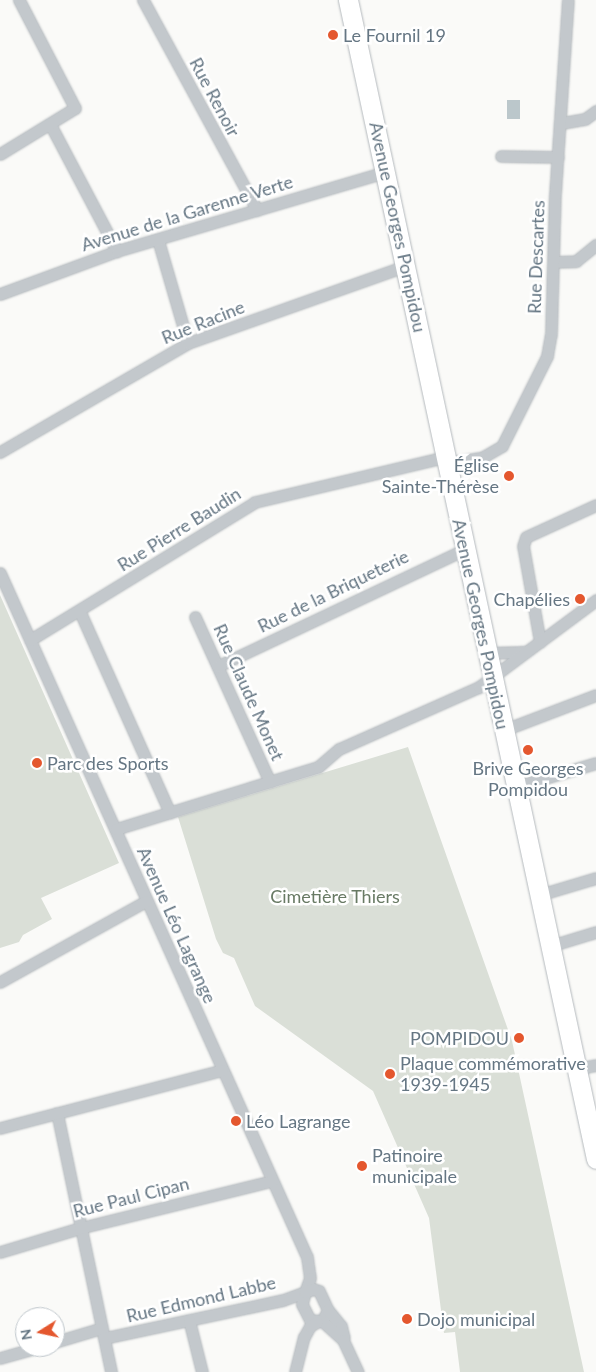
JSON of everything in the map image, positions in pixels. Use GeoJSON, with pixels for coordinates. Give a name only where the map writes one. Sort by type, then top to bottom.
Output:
{"type":"FeatureCollection","features":[{"type":"Feature","properties":{"kind":"main road","name":"Avenue Georges Pompidou"},"geometry":{"type":"LineString","coordinates":[[348,0],[596,1159]]}},
{"type":"Feature","properties":{"kind":"street"},"geometry":{"type":"LineString","coordinates":[[0,154],[75,108],[19,0]]}},
{"type":"Feature","properties":{"kind":"street","name":"Rue Renoir"},"geometry":{"type":"LineString","coordinates":[[143,0],[256,210]]}},
{"type":"Feature","properties":{"kind":"street","name":"Rue Descartes"},"geometry":{"type":"LineString","coordinates":[[446,460],[483,457],[502,446],[509,437],[547,356],[551,334],[558,157],[562,122],[568,0]]}},
{"type":"Feature","properties":{"kind":"street"},"geometry":{"type":"LineString","coordinates":[[562,122],[585,119],[596,112]]}},
{"type":"Feature","properties":{"kind":"street"},"geometry":{"type":"LineString","coordinates":[[50,124],[117,251]]}},
{"type":"Feature","properties":{"kind":"street"},"geometry":{"type":"LineString","coordinates":[[501,156],[558,157]]}},
{"type":"Feature","properties":{"kind":"street","name":"Avenue de la Garenne Verte"},"geometry":{"type":"LineString","coordinates":[[0,294],[117,251],[386,172]]}},
{"type":"Feature","properties":{"kind":"street"},"geometry":{"type":"LineString","coordinates":[[158,240],[188,343]]}},
{"type":"Feature","properties":{"kind":"street"},"geometry":{"type":"LineString","coordinates":[[553,262],[576,261],[596,245]]}},
{"type":"Feature","properties":{"kind":"street","name":"Rue Racine"},"geometry":{"type":"LineString","coordinates":[[0,452],[188,343],[406,266]]}},
{"type":"Feature","properties":{"kind":"street","name":"Rue Pierre Baudin"},"geometry":{"type":"LineString","coordinates":[[30,640],[80,612],[255,502],[446,460]]}},
{"type":"Feature","properties":{"kind":"street"},"geometry":{"type":"LineString","coordinates":[[540,642],[522,546],[526,537],[596,505]]}},
{"type":"Feature","properties":{"kind":"street","name":"Rue de la Briqueterie"},"geometry":{"type":"LineString","coordinates":[[218,666],[465,549]]}},
{"type":"Feature","properties":{"kind":"street","name":"Avenue Léo Lagrange"},"geometry":{"type":"LineString","coordinates":[[0,573],[307,1257],[310,1278],[305,1292]]}},
{"type":"Feature","properties":{"kind":"street"},"geometry":{"type":"LineString","coordinates":[[116,829],[318,767],[339,749],[492,678],[596,600]]}},
{"type":"Feature","properties":{"kind":"street"},"geometry":{"type":"LineString","coordinates":[[80,612],[170,813]]}},
{"type":"Feature","properties":{"kind":"street","name":"Rue Claude Monet"},"geometry":{"type":"LineString","coordinates":[[195,617],[270,782]]}},
{"type":"Feature","properties":{"kind":"street"},"geometry":{"type":"LineString","coordinates":[[487,653],[525,652]]}},
{"type":"Feature","properties":{"kind":"street"},"geometry":{"type":"LineString","coordinates":[[504,730],[596,695]]}},
{"type":"Feature","properties":{"kind":"street"},"geometry":{"type":"LineString","coordinates":[[515,787],[596,763]]}},
{"type":"Feature","properties":{"kind":"street"},"geometry":{"type":"LineString","coordinates":[[538,895],[596,878]]}},
{"type":"Feature","properties":{"kind":"street"},"geometry":{"type":"LineString","coordinates":[[0,982],[105,922],[146,901]]}},
{"type":"Feature","properties":{"kind":"street"},"geometry":{"type":"LineString","coordinates":[[550,946],[596,932]]}},
{"type":"Feature","properties":{"kind":"street"},"geometry":{"type":"LineString","coordinates":[[577,1069],[596,1065]]}},
{"type":"Feature","properties":{"kind":"street"},"geometry":{"type":"LineString","coordinates":[[0,1128],[222,1070]]}},
{"type":"Feature","properties":{"kind":"street"},"geometry":{"type":"LineString","coordinates":[[57,1113],[111,1372]]}},
{"type":"Feature","properties":{"kind":"street","name":"Rue Paul Cipan"},"geometry":{"type":"LineString","coordinates":[[0,1252],[80,1228],[272,1181]]}},
{"type":"Feature","properties":{"kind":"street"},"geometry":{"type":"LineString","coordinates":[[307,1257],[316,1270],[318,1291],[328,1310],[341,1326],[343,1340],[358,1372]]}},
{"type":"Feature","properties":{"kind":"street"},"geometry":{"type":"LineString","coordinates":[[318,1291],[313,1289],[305,1292],[302,1304],[307,1316],[319,1321],[343,1340]]}},
{"type":"Feature","properties":{"kind":"street","name":"Rue Edmond Labbe"},"geometry":{"type":"LineString","coordinates":[[65,1340],[189,1320],[283,1300],[305,1292]]}},
{"type":"Feature","properties":{"kind":"street"},"geometry":{"type":"LineString","coordinates":[[283,1300],[302,1304]]}},
{"type":"Feature","properties":{"kind":"street"},"geometry":{"type":"LineString","coordinates":[[296,1372],[304,1337],[310,1326],[319,1321],[328,1310]]}},
{"type":"Feature","properties":{"kind":"street"},"geometry":{"type":"LineString","coordinates":[[189,1320],[202,1372]]}},
{"type":"Feature","properties":{"kind":"street"},"geometry":{"type":"LineString","coordinates":[[0,1358],[15,1354]]}},
{"type":"Feature","properties":{"kind":"green space","name":"Parc des Sports"},"geometry":{"type":"Polygon","coordinates":[[[0,595],[119,863],[41,898],[52,919],[23,935],[19,942],[0,948],[0,595]]]}},
{"type":"Feature","properties":{"kind":"green space","name":"Cimetière Thiers"},"geometry":{"type":"Polygon","coordinates":[[[408,747],[512,1041],[584,1372],[460,1372],[455,1332],[444,1333],[429,1218],[373,1091],[255,1006],[234,958],[223,953],[216,939],[178,817],[408,747]]]}},
{"type":"Feature","properties":{"kind":"shaded area"},"geometry":{"type":"Polygon","coordinates":[[[507,100],[520,100],[520,119],[507,119],[507,100]]]}},
{"type":"Feature","properties":{"kind":"place","name":"Le Fournil 19"},"geometry":{"type":"Point","coordinates":[333,35]}},
{"type":"Feature","properties":{"kind":"place","name":"Église Sainte-Thérèse"},"geometry":{"type":"Point","coordinates":[509,476]}},
{"type":"Feature","properties":{"kind":"place","name":"Chapélies"},"geometry":{"type":"Point","coordinates":[580,599]}},
{"type":"Feature","properties":{"kind":"place","name":"Brive Georges Pompidou"},"geometry":{"type":"Point","coordinates":[528,750]}},
{"type":"Feature","properties":{"kind":"place","name":"Parc des Sports"},"geometry":{"type":"Point","coordinates":[37,763]}},
{"type":"Feature","properties":{"kind":"place","name":"POMPIDOU"},"geometry":{"type":"Point","coordinates":[519,1038]}},
{"type":"Feature","properties":{"kind":"place","name":"Plaque commémorative 1939-1945"},"geometry":{"type":"Point","coordinates":[390,1074]}},
{"type":"Feature","properties":{"kind":"place","name":"Léo Lagrange"},"geometry":{"type":"Point","coordinates":[236,1121]}},
{"type":"Feature","properties":{"kind":"place","name":"Patinoire municipale"},"geometry":{"type":"Point","coordinates":[362,1166]}},
{"type":"Feature","properties":{"kind":"place","name":"Dojo municipal"},"geometry":{"type":"Point","coordinates":[407,1319]}}]}
